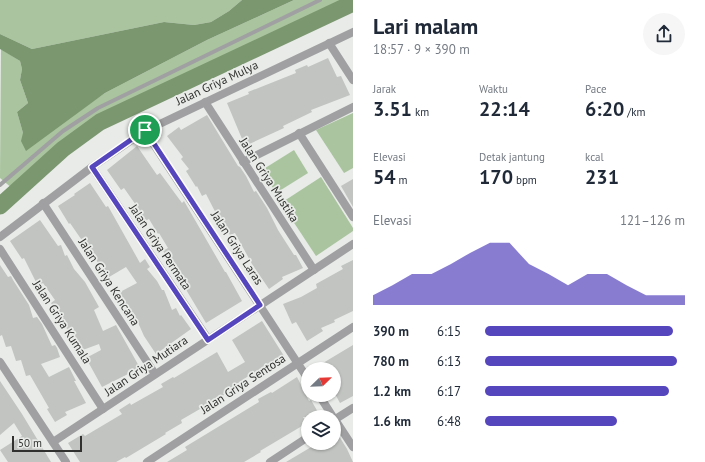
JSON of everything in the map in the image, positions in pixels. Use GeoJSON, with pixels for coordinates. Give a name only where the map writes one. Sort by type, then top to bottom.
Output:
{"type":"FeatureCollection","features":[{"type":"Feature","properties":{"kind":"street","name":"Jalan Griya Mulya"},"geometry":{"type":"LineString","coordinates":[[0,237],[43,203],[145,130],[353,32]]}},
{"type":"Feature","properties":{"kind":"street"},"geometry":{"type":"LineString","coordinates":[[329,43],[353,80]]}},
{"type":"Feature","properties":{"kind":"street","name":"Jalan Griya Mustika"},"geometry":{"type":"LineString","coordinates":[[205,102],[242,162],[314,270]]}},
{"type":"Feature","properties":{"kind":"street"},"geometry":{"type":"LineString","coordinates":[[242,162],[353,107]]}},
{"type":"Feature","properties":{"kind":"street","name":"Jalan Griya Laras"},"geometry":{"type":"LineString","coordinates":[[145,130],[301,368]]}},
{"type":"Feature","properties":{"kind":"street"},"geometry":{"type":"LineString","coordinates":[[299,133],[353,218]]}},
{"type":"Feature","properties":{"kind":"street","name":"Jalan Griya Permata"},"geometry":{"type":"LineString","coordinates":[[92,167],[208,340]]}},
{"type":"Feature","properties":{"kind":"street","name":"Jalan Griya Kencana"},"geometry":{"type":"LineString","coordinates":[[43,203],[155,374]]}},
{"type":"Feature","properties":{"kind":"street","name":"Jalan Griya Mutiara"},"geometry":{"type":"LineString","coordinates":[[53,442],[353,244]]}},
{"type":"Feature","properties":{"kind":"street","name":"Jalan Griya Kumala"},"geometry":{"type":"LineString","coordinates":[[0,249],[103,409]]}},
{"type":"Feature","properties":{"kind":"street","name":"Jalan Griya Sentosa"},"geometry":{"type":"LineString","coordinates":[[147,462],[353,327]]}},
{"type":"Feature","properties":{"kind":"street"},"geometry":{"type":"LineString","coordinates":[[0,362],[66,462]]}},
{"type":"Feature","properties":{"kind":"street"},"geometry":{"type":"LineString","coordinates":[[341,415],[353,408]]}},
{"type":"Feature","properties":{"kind":"street"},"geometry":{"type":"LineString","coordinates":[[341,429],[353,447]]}},
{"type":"Feature","properties":{"kind":"street"},"geometry":{"type":"LineString","coordinates":[[270,462],[301,442]]}},
{"type":"Feature","properties":{"kind":"lane"},"geometry":{"type":"LineString","coordinates":[[0,185],[63,131],[98,108],[143,84],[320,0]]}},
{"type":"Feature","properties":{"kind":"shaded area"},"geometry":{"type":"Polygon","coordinates":[[[0,0],[242,0],[229,11],[211,22],[194,25],[164,22],[32,49],[0,34],[0,0]]]}},
{"type":"Feature","properties":{"kind":"shaded area"},"geometry":{"type":"Polygon","coordinates":[[[242,0],[294,0],[207,40],[105,93],[26,151],[21,141],[23,133],[17,112],[28,103],[20,80],[22,69],[20,61],[0,49],[0,34],[32,49],[164,22],[194,25],[211,22],[229,11],[242,0]]]}},
{"type":"Feature","properties":{"kind":"shaded area"},"geometry":{"type":"Polygon","coordinates":[[[294,0],[345,0],[103,115],[73,137],[13,189],[0,178],[1,49],[20,61],[22,69],[20,80],[28,103],[17,112],[23,133],[79,111],[105,93],[207,40],[294,0]]]}},
{"type":"Feature","properties":{"kind":"shaded area"},"geometry":{"type":"Polygon","coordinates":[[[353,113],[353,168],[344,173],[316,130],[353,113]]]}},
{"type":"Feature","properties":{"kind":"shaded area"},"geometry":{"type":"Polygon","coordinates":[[[294,150],[308,173],[276,193],[262,170],[294,150]]]}},
{"type":"Feature","properties":{"kind":"shaded area"},"geometry":{"type":"Polygon","coordinates":[[[321,177],[353,228],[353,231],[316,256],[281,203],[321,177]]]}},
{"type":"Feature","properties":{"kind":"building"},"geometry":{"type":"Polygon","coordinates":[[[328,58],[337,77],[341,76],[350,95],[311,110],[312,112],[283,126],[284,128],[245,146],[227,103],[249,94],[248,92],[296,73],[295,70],[307,65],[308,67],[328,58]]]}},
{"type":"Feature","properties":{"kind":"building"},"geometry":{"type":"Polygon","coordinates":[[[207,115],[238,166],[246,176],[254,192],[256,191],[267,208],[278,230],[294,255],[296,255],[303,268],[282,277],[283,279],[269,289],[252,264],[235,233],[230,235],[224,224],[222,225],[206,194],[202,196],[197,186],[196,187],[186,171],[189,169],[181,159],[183,157],[167,136],[179,127],[181,130],[207,115]]]}},
{"type":"Feature","properties":{"kind":"building"},"geometry":{"type":"Polygon","coordinates":[[[137,146],[157,175],[160,173],[182,203],[184,201],[242,301],[206,323],[163,251],[168,248],[159,233],[158,234],[149,219],[145,221],[124,188],[121,190],[107,170],[137,146]]]}},
{"type":"Feature","properties":{"kind":"building"},"geometry":{"type":"Polygon","coordinates":[[[353,179],[353,207],[341,186],[353,179]]]}},
{"type":"Feature","properties":{"kind":"building"},"geometry":{"type":"Polygon","coordinates":[[[90,183],[106,207],[108,206],[140,263],[145,259],[150,267],[147,269],[162,290],[164,290],[172,310],[176,308],[180,316],[181,315],[191,329],[156,354],[144,336],[136,318],[134,319],[128,305],[126,306],[120,292],[137,283],[126,267],[104,280],[98,269],[101,268],[91,251],[90,252],[70,223],[69,224],[58,206],[90,183]]]}},
{"type":"Feature","properties":{"kind":"building"},"geometry":{"type":"Polygon","coordinates":[[[40,220],[58,246],[61,245],[65,256],[67,255],[74,269],[85,282],[99,307],[94,310],[103,331],[116,325],[140,368],[102,387],[86,358],[101,350],[99,344],[80,351],[75,339],[57,316],[58,315],[51,303],[55,300],[43,283],[38,286],[24,258],[22,259],[10,241],[40,220]]]}},
{"type":"Feature","properties":{"kind":"building"},"geometry":{"type":"Polygon","coordinates":[[[353,260],[353,311],[334,320],[335,322],[321,328],[323,331],[307,341],[296,322],[292,324],[283,304],[301,297],[317,288],[316,284],[343,269],[341,266],[353,260]]]}},
{"type":"Feature","properties":{"kind":"building"},"geometry":{"type":"Polygon","coordinates":[[[0,265],[8,277],[11,276],[29,305],[33,318],[37,317],[42,324],[52,346],[55,345],[57,348],[60,357],[41,364],[49,377],[69,367],[76,381],[74,381],[86,403],[65,412],[67,415],[55,422],[47,409],[49,408],[30,375],[26,376],[21,360],[16,361],[11,346],[6,347],[2,335],[0,336],[0,265]]]}},
{"type":"Feature","properties":{"kind":"building"},"geometry":{"type":"Polygon","coordinates":[[[262,321],[284,356],[250,375],[223,393],[224,395],[181,420],[182,423],[165,433],[166,434],[126,458],[125,457],[116,462],[80,462],[68,443],[83,434],[85,436],[122,414],[119,410],[163,387],[161,384],[173,377],[174,378],[217,352],[228,372],[245,362],[232,340],[262,321]]]}},
{"type":"Feature","properties":{"kind":"building"},"geometry":{"type":"Polygon","coordinates":[[[353,345],[353,396],[340,403],[341,362],[325,362],[353,345]]]}},
{"type":"Feature","properties":{"kind":"building"},"geometry":{"type":"Polygon","coordinates":[[[297,377],[301,385],[301,402],[312,402],[317,410],[301,410],[301,427],[244,462],[167,462],[187,450],[185,447],[259,402],[258,399],[271,392],[272,393],[297,377]]]}},
{"type":"Feature","properties":{"kind":"building"},"geometry":{"type":"Polygon","coordinates":[[[0,381],[51,462],[8,462],[0,450],[22,436],[14,423],[0,435],[0,381]]]}},
{"type":"Feature","properties":{"kind":"building"},"geometry":{"type":"Polygon","coordinates":[[[341,439],[353,462],[286,462],[306,450],[341,450],[341,439]]]}},
{"type":"Feature","properties":{"kind":"waterway"},"geometry":{"type":"LineString","coordinates":[[0,206],[63,149],[100,122],[353,3]]}},
{"type":"Feature","properties":{"kind":"route"},"geometry":{"type":"LineString","coordinates":[[145,130],[260,305],[208,340],[92,167],[145,130]]}}]}
